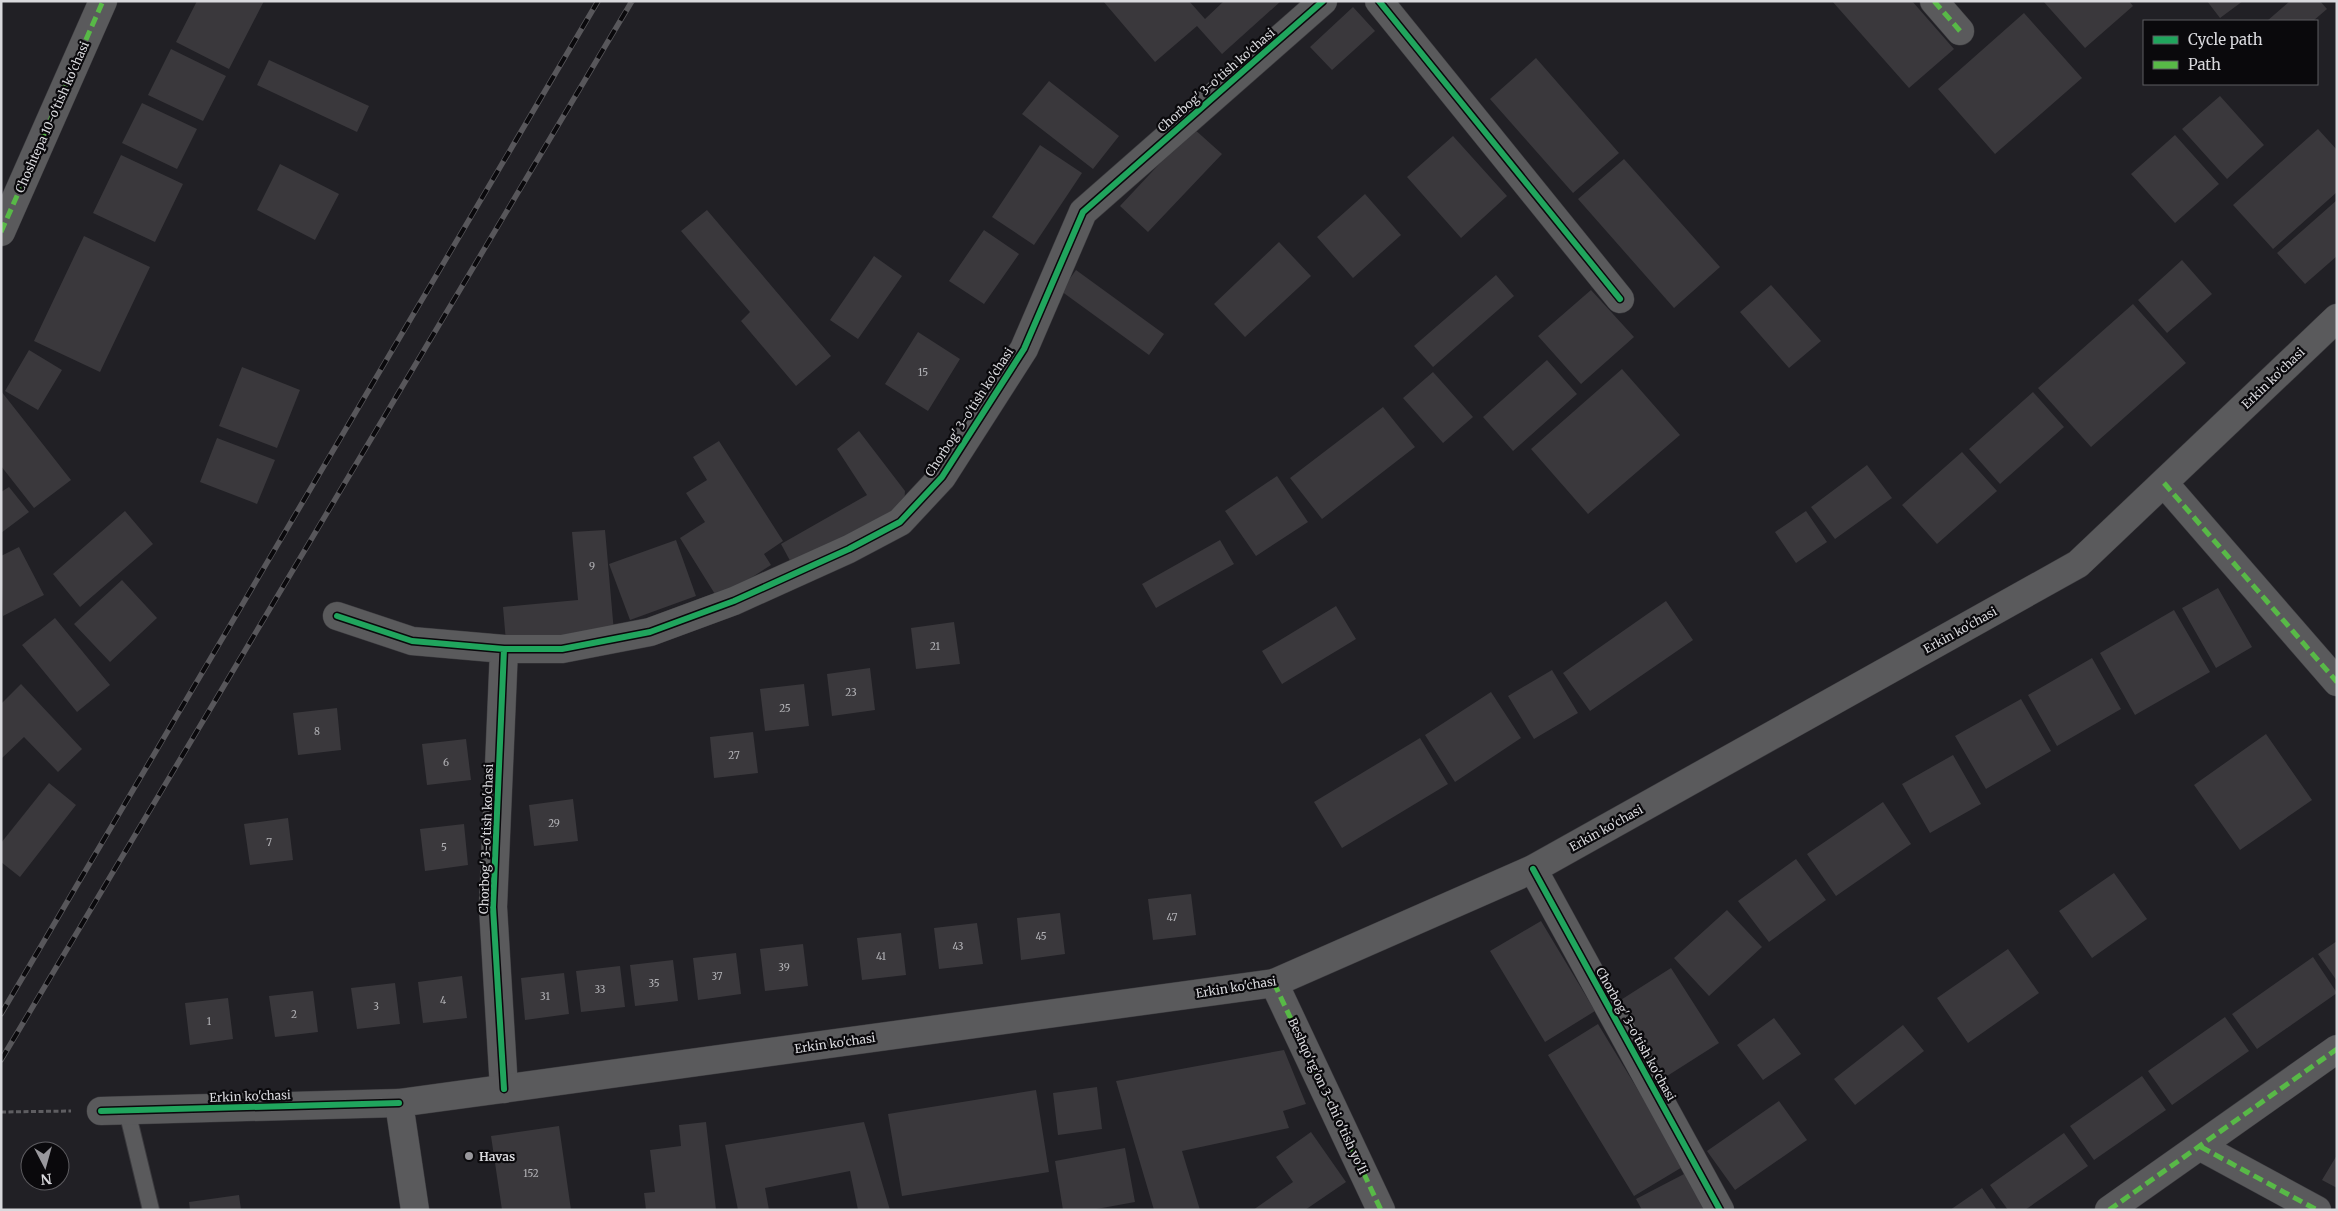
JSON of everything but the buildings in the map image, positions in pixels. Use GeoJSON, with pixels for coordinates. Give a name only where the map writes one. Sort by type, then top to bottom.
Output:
{"type":"FeatureCollection","features":[{"type":"Feature","properties":{"kind":"street","name":"Choshtepa 10-o'tish ko'chasi"},"geometry":{"type":"LineString","coordinates":[[1,232],[104,1]]}},
{"type":"Feature","properties":{"kind":"street","name":"Chorbog' 3-o'tish ko'chasi"},"geometry":{"type":"LineString","coordinates":[[337,616],[412,641],[504,649],[562,649],[650,632],[734,601],[849,550],[900,522],[942,476],[1024,349],[1082,212],[1323,1]]}},
{"type":"Feature","properties":{"kind":"street"},"geometry":{"type":"LineString","coordinates":[[1379,1],[1620,299]]}},
{"type":"Feature","properties":{"kind":"street"},"geometry":{"type":"LineString","coordinates":[[1934,1],[1960,31]]}},
{"type":"Feature","properties":{"kind":"street","name":"Erkin ko'chasi"},"geometry":{"type":"LineString","coordinates":[[114,1111],[399,1103],[1274,983],[1533,869],[2078,564],[2337,318]]}},
{"type":"Feature","properties":{"kind":"street"},"geometry":{"type":"LineString","coordinates":[[2164,483],[2337,682]]}},
{"type":"Feature","properties":{"kind":"street","name":"Chorbog' 3-o'tish ko'chasi"},"geometry":{"type":"LineString","coordinates":[[504,649],[494,907],[504,1089]]}},
{"type":"Feature","properties":{"kind":"street","name":"Chorbog' 3-o'tish ko'chasi"},"geometry":{"type":"LineString","coordinates":[[1533,869],[1720,1210]]}},
{"type":"Feature","properties":{"kind":"street","name":"Beshqo'rg'on 3-chi o'tish yo'li"},"geometry":{"type":"LineString","coordinates":[[1274,983],[1381,1210]]}},
{"type":"Feature","properties":{"kind":"street"},"geometry":{"type":"LineString","coordinates":[[2109,1210],[2201,1147],[2337,1049]]}},
{"type":"Feature","properties":{"kind":"street"},"geometry":{"type":"LineString","coordinates":[[399,1103],[415,1210]]}},
{"type":"Feature","properties":{"kind":"street"},"geometry":{"type":"LineString","coordinates":[[2201,1147],[2317,1210]]}},
{"type":"Feature","properties":{"kind":"lane"},"geometry":{"type":"LineString","coordinates":[[114,1111],[151,1210]]}},
{"type":"Feature","properties":{"kind":"path"},"geometry":{"type":"LineString","coordinates":[[1,1112],[114,1111]]}},
{"type":"Feature","properties":{"kind":"railway"},"geometry":{"type":"LineString","coordinates":[[1,1014],[598,1]]}},
{"type":"Feature","properties":{"kind":"railway"},"geometry":{"type":"LineString","coordinates":[[1,1060],[632,1]]}},
{"type":"Feature","properties":{"kind":"marked path"},"geometry":{"type":"LineString","coordinates":[[1,232],[103,1]]}},
{"type":"Feature","properties":{"kind":"marked path"},"geometry":{"type":"LineString","coordinates":[[1934,1],[1960,31]]}},
{"type":"Feature","properties":{"kind":"marked path"},"geometry":{"type":"LineString","coordinates":[[2164,483],[2337,682]]}},
{"type":"Feature","properties":{"kind":"marked path"},"geometry":{"type":"LineString","coordinates":[[1274,983],[1381,1210]]}},
{"type":"Feature","properties":{"kind":"marked path"},"geometry":{"type":"LineString","coordinates":[[2109,1210],[2337,1049]]}},
{"type":"Feature","properties":{"kind":"marked path"},"geometry":{"type":"LineString","coordinates":[[2201,1147],[2317,1210]]}},
{"type":"Feature","properties":{"kind":"cycle path"},"geometry":{"type":"LineString","coordinates":[[337,616],[412,641],[504,649],[562,649],[650,632],[734,601],[849,549],[900,522],[942,477],[1024,349],[1083,212],[1323,1]]}},
{"type":"Feature","properties":{"kind":"cycle path"},"geometry":{"type":"LineString","coordinates":[[1379,1],[1620,299]]}},
{"type":"Feature","properties":{"kind":"cycle path"},"geometry":{"type":"LineString","coordinates":[[504,649],[493,907],[504,1089]]}},
{"type":"Feature","properties":{"kind":"cycle path"},"geometry":{"type":"LineString","coordinates":[[1533,869],[1720,1210]]}},
{"type":"Feature","properties":{"kind":"cycle path"},"geometry":{"type":"LineString","coordinates":[[101,1111],[399,1103]]}},
{"type":"Feature","properties":{"kind":"place","name":"Havas"},"geometry":{"type":"Point","coordinates":[469,1156]}}]}
